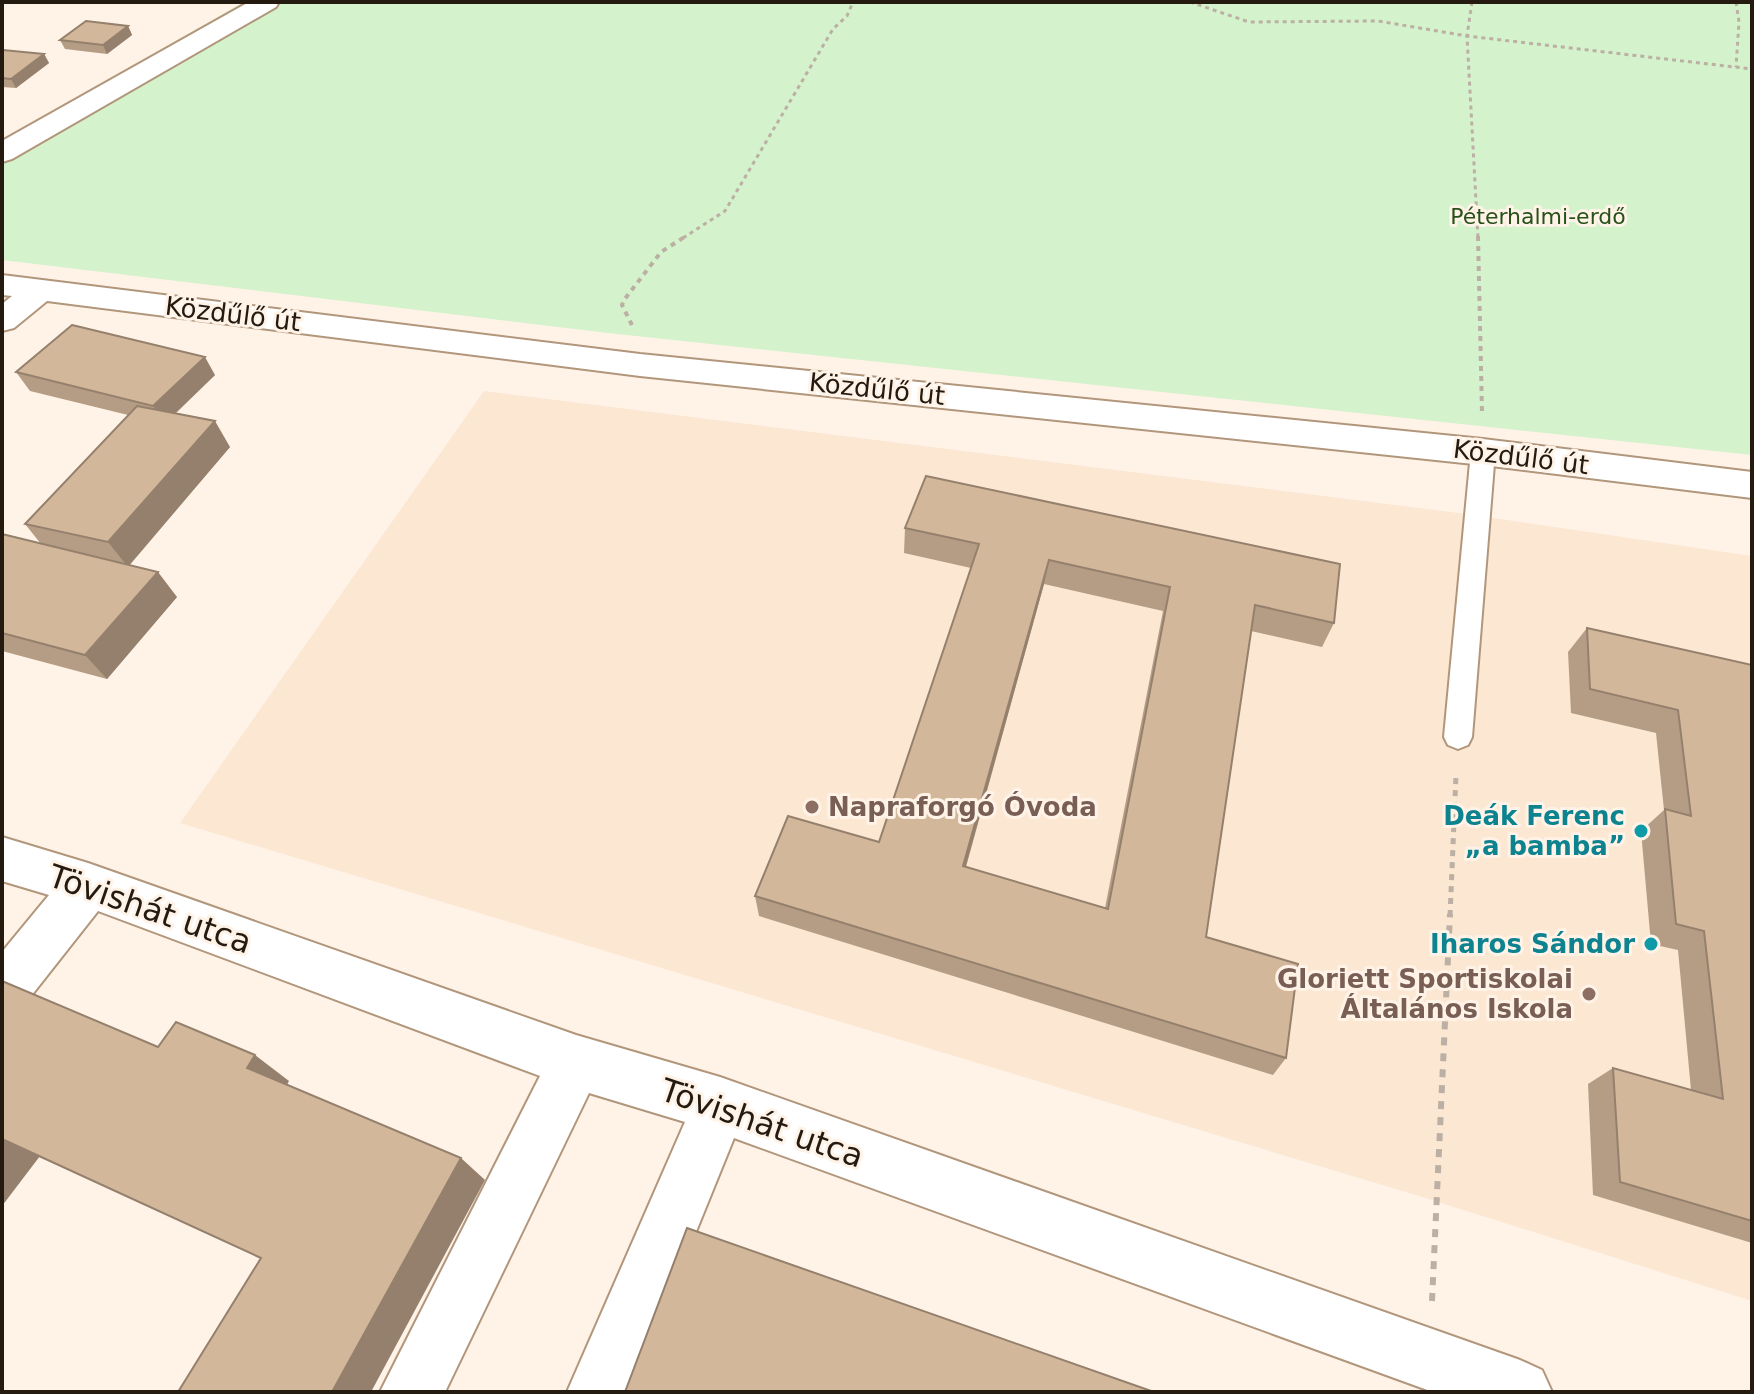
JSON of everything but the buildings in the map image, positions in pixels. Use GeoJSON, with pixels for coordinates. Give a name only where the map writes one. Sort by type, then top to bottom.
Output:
{"type":"FeatureCollection","features":[{"type":"Feature","properties":{"kind":"street"},"geometry":{"type":"LineString","coordinates":[[2,153],[267,2]]}},
{"type":"Feature","properties":{"kind":"street","name":"Közdűlő út"},"geometry":{"type":"LineString","coordinates":[[2,285],[640,365],[1483,452],[1752,485]]}},
{"type":"Feature","properties":{"kind":"street"},"geometry":{"type":"LineString","coordinates":[[2,321],[40,290]]}},
{"type":"Feature","properties":{"kind":"street","name":"Tövishát utca"},"geometry":{"type":"LineString","coordinates":[[2,859],[88,885],[576,1062],[720,1105],[1428,1377],[1520,1392]]}},
{"type":"Feature","properties":{"kind":"street"},"geometry":{"type":"LineString","coordinates":[[2,992],[88,885]]}},
{"type":"Feature","properties":{"kind":"street"},"geometry":{"type":"LineString","coordinates":[[412,1392],[576,1062]]}},
{"type":"Feature","properties":{"kind":"street"},"geometry":{"type":"LineString","coordinates":[[599,1392],[720,1105]]}},
{"type":"Feature","properties":{"kind":"lane"},"geometry":{"type":"LineString","coordinates":[[1458,737],[1483,452]]}},
{"type":"Feature","properties":{"kind":"path"},"geometry":{"type":"LineString","coordinates":[[640,365],[640,342],[622,305],[624,300],[661,252],[725,211],[833,29],[847,16],[853,2]]}},
{"type":"Feature","properties":{"kind":"path"},"geometry":{"type":"LineString","coordinates":[[1190,2],[1249,22],[1378,21],[1467,36],[1752,69]]}},
{"type":"Feature","properties":{"kind":"path"},"geometry":{"type":"LineString","coordinates":[[1472,2],[1467,36],[1476,170],[1483,452]]}},
{"type":"Feature","properties":{"kind":"path"},"geometry":{"type":"LineString","coordinates":[[1736,2],[1739,22],[1736,67]]}},
{"type":"Feature","properties":{"kind":"path"},"geometry":{"type":"LineString","coordinates":[[1428,1377],[1458,737]]}},
{"type":"Feature","properties":{"kind":"shaded area","name":"Napraforgó Óvoda"},"geometry":{"type":"Polygon","coordinates":[[[484,391],[1459,513],[1752,556],[1752,1301],[1419,1196],[180,823],[484,391]]]}},
{"type":"Feature","properties":{"kind":"green space","name":"Péterhalmi-erdő"},"geometry":{"type":"Polygon","coordinates":[[[244,2],[1752,2],[1752,455],[608,333],[2,260],[2,140],[244,2]]]}},
{"type":"Feature","properties":{"kind":"place","name":"Napraforgó Óvoda"},"geometry":{"type":"Point","coordinates":[812,807]}},
{"type":"Feature","properties":{"kind":"place","name":"Deák Ferenc „a bamba”"},"geometry":{"type":"Point","coordinates":[1641,831]}},
{"type":"Feature","properties":{"kind":"place","name":"Iharos Sándor"},"geometry":{"type":"Point","coordinates":[1651,944]}},
{"type":"Feature","properties":{"kind":"place","name":"Gloriett Sportiskolai Általános Iskola"},"geometry":{"type":"Point","coordinates":[1589,994]}}]}
